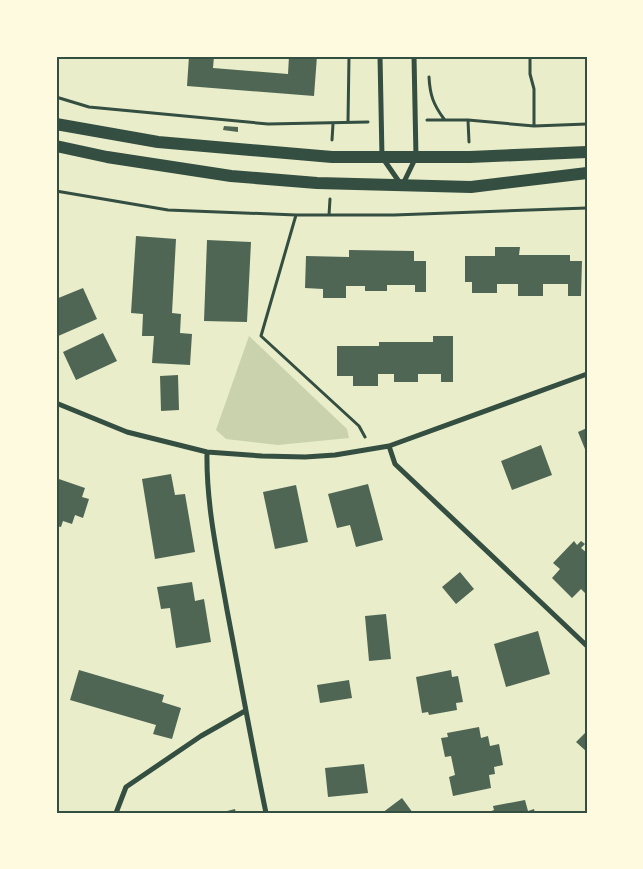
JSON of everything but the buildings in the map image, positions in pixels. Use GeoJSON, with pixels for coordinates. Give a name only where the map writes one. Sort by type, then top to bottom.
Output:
{"type":"FeatureCollection","features":[{"type":"Feature","properties":{"kind":"main road"},"geometry":{"type":"LineString","coordinates":[[56,124],[158,142],[332,157],[482,156],[587,152]]}},
{"type":"Feature","properties":{"kind":"main road"},"geometry":{"type":"LineString","coordinates":[[56,146],[107,157],[231,176],[318,183],[471,187],[587,174]]}},
{"type":"Feature","properties":{"kind":"street"},"geometry":{"type":"LineString","coordinates":[[380,56],[382,157],[402,186],[416,157],[414,56]]}},
{"type":"Feature","properties":{"kind":"street"},"geometry":{"type":"LineString","coordinates":[[56,403],[127,432],[207,452],[305,457],[372,450],[389,446],[587,374]]}},
{"type":"Feature","properties":{"kind":"street"},"geometry":{"type":"LineString","coordinates":[[389,446],[395,464],[587,646]]}},
{"type":"Feature","properties":{"kind":"street"},"geometry":{"type":"LineString","coordinates":[[207,452],[206,481],[212,526],[245,711],[266,813]]}},
{"type":"Feature","properties":{"kind":"street"},"geometry":{"type":"LineString","coordinates":[[116,813],[126,788],[201,736],[245,711]]}},
{"type":"Feature","properties":{"kind":"path"},"geometry":{"type":"LineString","coordinates":[[348,122],[349,56]]}},
{"type":"Feature","properties":{"kind":"path"},"geometry":{"type":"LineString","coordinates":[[530,56],[530,74],[534,89],[534,126]]}},
{"type":"Feature","properties":{"kind":"path"},"geometry":{"type":"LineString","coordinates":[[429,73],[430,90],[434,106],[444,120]]}},
{"type":"Feature","properties":{"kind":"path"},"geometry":{"type":"LineString","coordinates":[[56,98],[89,107],[268,124],[382,121]]}},
{"type":"Feature","properties":{"kind":"path"},"geometry":{"type":"LineString","coordinates":[[416,120],[468,120],[534,126],[587,124]]}},
{"type":"Feature","properties":{"kind":"path"},"geometry":{"type":"LineString","coordinates":[[56,192],[168,210],[296,215],[394,215],[587,208]]}},
{"type":"Feature","properties":{"kind":"path"},"geometry":{"type":"LineString","coordinates":[[296,215],[261,336],[359,426],[372,450]]}},
{"type":"Feature","properties":{"kind":"green space"},"geometry":{"type":"Polygon","coordinates":[[[249,336],[347,429],[349,438],[278,445],[226,439],[216,430],[249,336]]]}}]}
